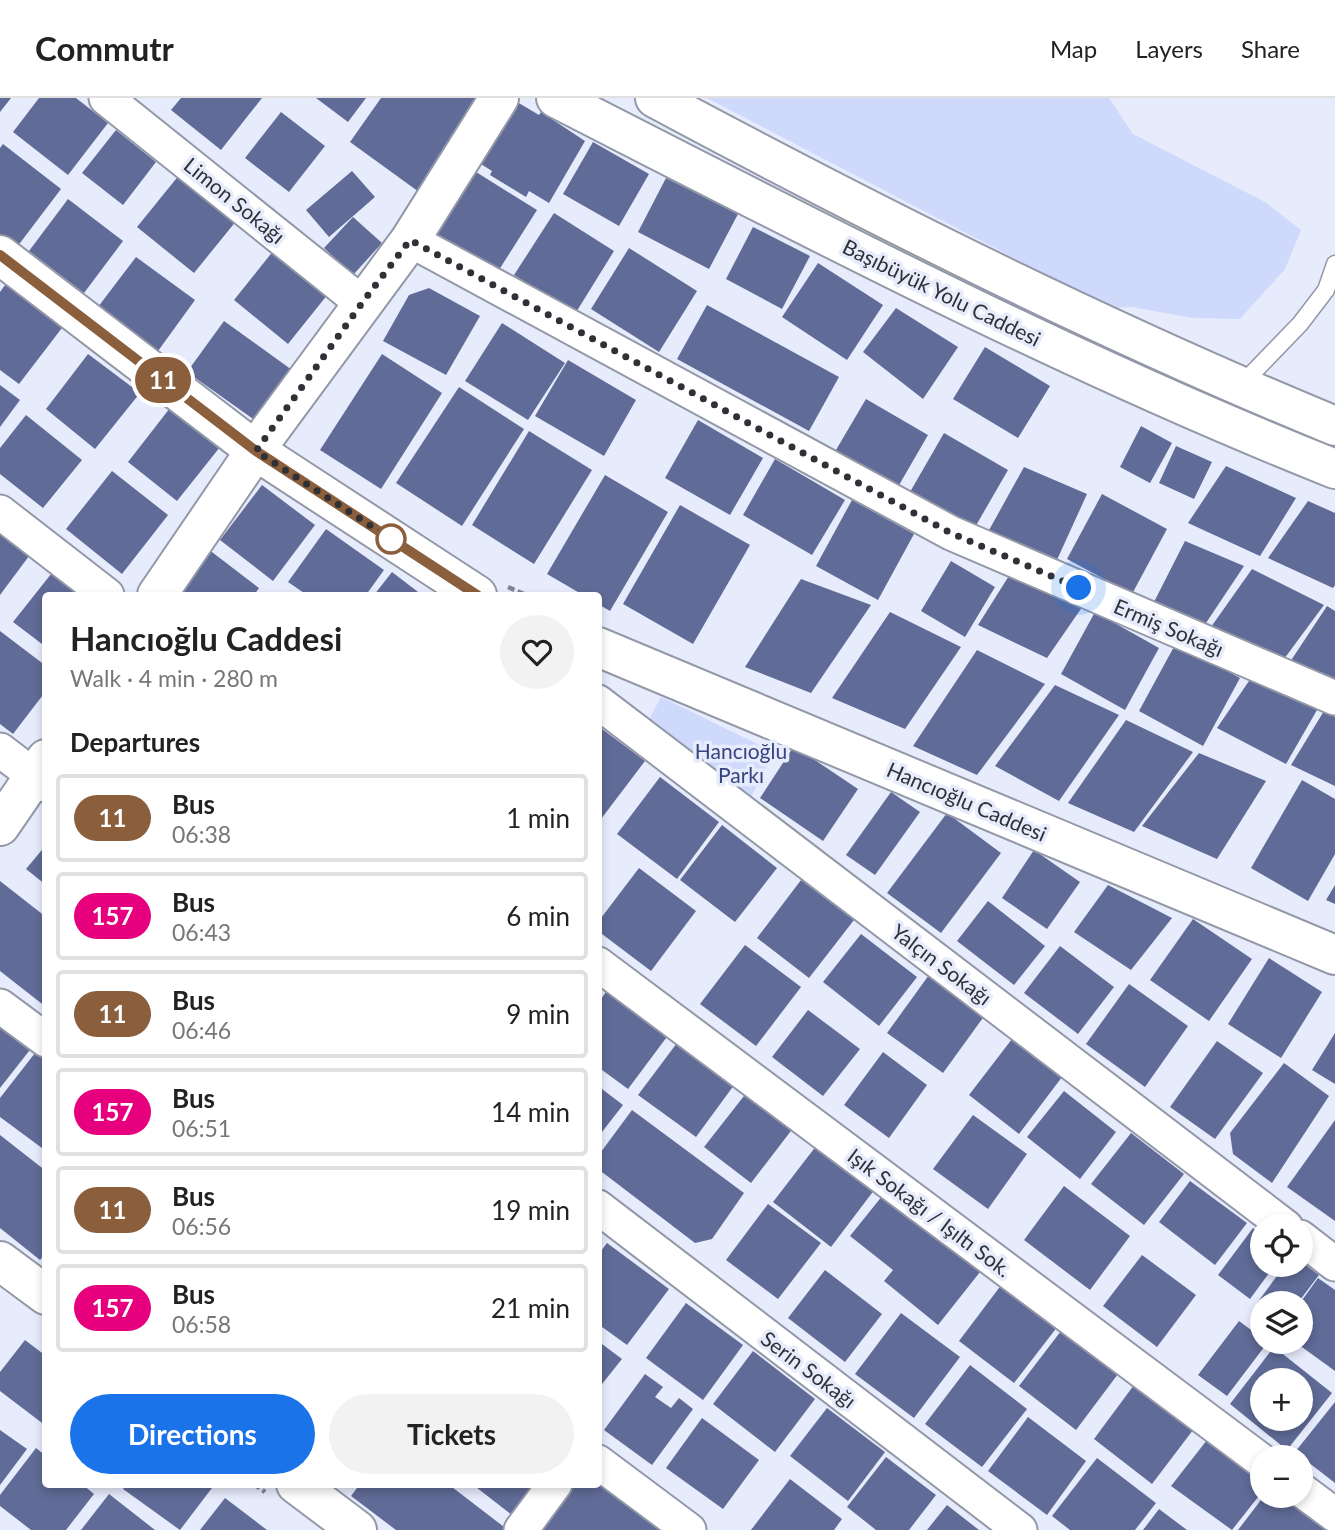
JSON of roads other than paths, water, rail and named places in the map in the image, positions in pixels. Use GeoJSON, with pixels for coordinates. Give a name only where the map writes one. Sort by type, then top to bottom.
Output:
{"type":"FeatureCollection","features":[{"type":"Feature","properties":{"kind":"street","name":"Limon Sokağı"},"geometry":{"type":"LineString","coordinates":[[106,98],[362,303]]}},
{"type":"Feature","properties":{"kind":"street"},"geometry":{"type":"LineString","coordinates":[[159,592],[256,451],[410,240],[499,98]]}},
{"type":"Feature","properties":{"kind":"street","name":"Başıbüyük Yolu Caddesi"},"geometry":{"type":"LineString","coordinates":[[556,98],[818,232],[1050,344],[1275,445],[1335,469]]}},
{"type":"Feature","properties":{"kind":"street","name":"Başıbüyük Yolu Caddesi"},"geometry":{"type":"LineString","coordinates":[[655,98],[822,187],[1054,300],[1239,386],[1335,426]]}},
{"type":"Feature","properties":{"kind":"street","name":"Ermiş Sokağı"},"geometry":{"type":"LineString","coordinates":[[410,240],[951,533],[1335,698]]}},
{"type":"Feature","properties":{"kind":"street"},"geometry":{"type":"LineString","coordinates":[[0,255],[256,451],[472,592]]}},
{"type":"Feature","properties":{"kind":"street"},"geometry":{"type":"LineString","coordinates":[[0,512],[103,592]]}},
{"type":"Feature","properties":{"kind":"street","name":"Hancıoğlu Caddesi"},"geometry":{"type":"LineString","coordinates":[[602,649],[1335,955]]}},
{"type":"Feature","properties":{"kind":"street","name":"Yalçın Sokağı"},"geometry":{"type":"LineString","coordinates":[[602,705],[1269,1214]]}},
{"type":"Feature","properties":{"kind":"street"},"geometry":{"type":"LineString","coordinates":[[0,750],[42,773],[0,826]]}},
{"type":"Feature","properties":{"kind":"street","name":"Işık Sokağı / Işıltı Sok."},"geometry":{"type":"LineString","coordinates":[[602,967],[1250,1452]]}},
{"type":"Feature","properties":{"kind":"street"},"geometry":{"type":"LineString","coordinates":[[0,1006],[42,1037]]}},
{"type":"Feature","properties":{"kind":"street","name":"Serin Sokağı"},"geometry":{"type":"LineString","coordinates":[[602,1211],[1020,1530]]}},
{"type":"Feature","properties":{"kind":"street"},"geometry":{"type":"LineString","coordinates":[[1313,1247],[1335,1264]]}},
{"type":"Feature","properties":{"kind":"street"},"geometry":{"type":"LineString","coordinates":[[0,1261],[42,1292]]}},
{"type":"Feature","properties":{"kind":"street"},"geometry":{"type":"LineString","coordinates":[[602,1465],[689,1530]]}},
{"type":"Feature","properties":{"kind":"street"},"geometry":{"type":"LineString","coordinates":[[301,1488],[357,1530]]}},
{"type":"Feature","properties":{"kind":"street"},"geometry":{"type":"LineString","coordinates":[[521,1530],[552,1488]]}},
{"type":"Feature","properties":{"kind":"street"},"geometry":{"type":"LineString","coordinates":[[1313,1499],[1335,1516]]}},
{"type":"Feature","properties":{"kind":"lane"},"geometry":{"type":"LineString","coordinates":[[1239,386],[1300,324],[1326,290],[1335,264]]}},
{"type":"Feature","properties":{"kind":"park label","name":"Hancıoğlu Parkı"},"geometry":{"type":"Point","coordinates":[741,762]}}]}
